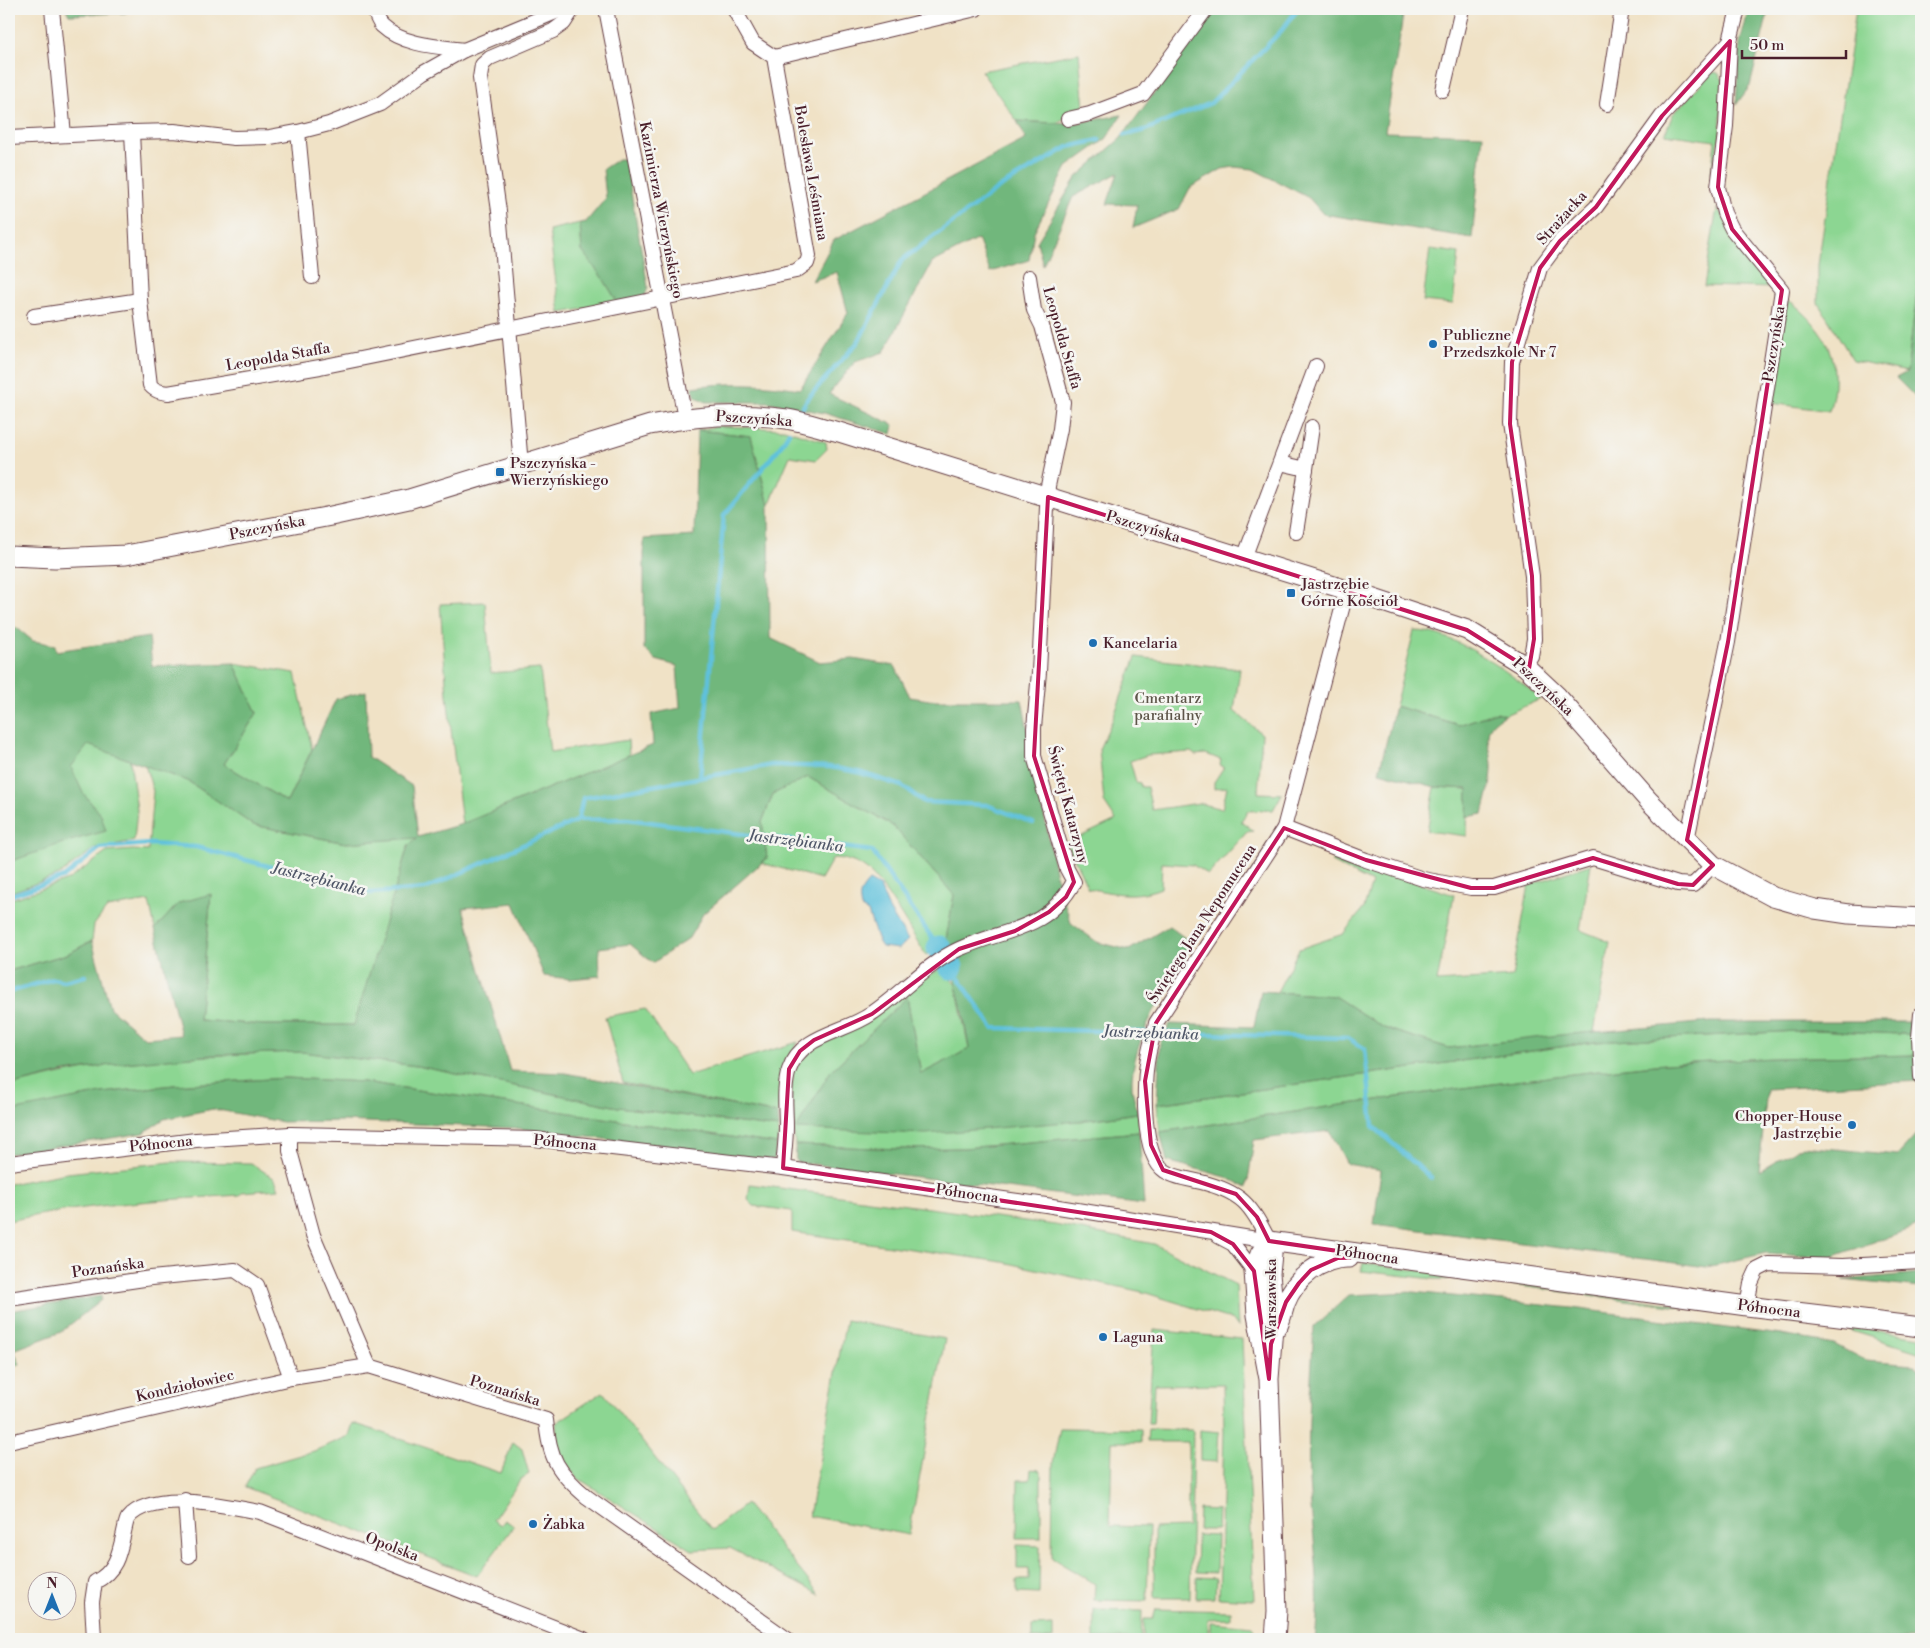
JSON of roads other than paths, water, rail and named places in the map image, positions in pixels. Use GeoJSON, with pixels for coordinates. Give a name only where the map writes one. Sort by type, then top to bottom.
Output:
{"type":"FeatureCollection","features":[{"type":"Feature","properties":{"kind":"street"},"geometry":{"type":"LineString","coordinates":[[52,9],[64,135]]}},
{"type":"Feature","properties":{"kind":"street"},"geometry":{"type":"LineString","coordinates":[[373,9],[382,26],[402,38],[432,46],[464,50]]}},
{"type":"Feature","properties":{"kind":"street"},"geometry":{"type":"LineString","coordinates":[[9,138],[174,131],[234,138],[270,137],[298,132],[329,124],[380,104],[423,73],[464,50],[564,9]]}},
{"type":"Feature","properties":{"kind":"street"},"geometry":{"type":"LineString","coordinates":[[521,465],[499,211],[480,78],[482,65],[490,58],[553,31],[564,23],[573,9]]}},
{"type":"Feature","properties":{"kind":"street","name":"Kazimierza Wierzyńskiego"},"geometry":{"type":"LineString","coordinates":[[606,9],[685,418]]}},
{"type":"Feature","properties":{"kind":"street"},"geometry":{"type":"LineString","coordinates":[[734,9],[753,43],[774,57],[976,9]]}},
{"type":"Feature","properties":{"kind":"street"},"geometry":{"type":"LineString","coordinates":[[1068,119],[1090,114],[1143,94],[1206,9]]}},
{"type":"Feature","properties":{"kind":"street"},"geometry":{"type":"LineString","coordinates":[[1443,90],[1462,9]]}},
{"type":"Feature","properties":{"kind":"street"},"geometry":{"type":"LineString","coordinates":[[1607,104],[1622,9]]}},
{"type":"Feature","properties":{"kind":"street","name":"Strażacka"},"geometry":{"type":"LineString","coordinates":[[1528,661],[1534,639],[1532,576],[1510,424],[1512,362],[1540,268],[1560,241],[1596,206],[1662,116],[1730,41],[1738,9]]}},
{"type":"Feature","properties":{"kind":"street","name":"Pszczyńska"},"geometry":{"type":"LineString","coordinates":[[1687,840],[1728,642],[1782,290],[1732,229],[1724,213],[1718,186],[1726,126],[1730,41]]}},
{"type":"Feature","properties":{"kind":"street","name":"Bolesława Leśmiana"},"geometry":{"type":"LineString","coordinates":[[662,298],[796,271],[808,264],[808,248],[774,57]]}},
{"type":"Feature","properties":{"kind":"street","name":"Leopolda Staffa"},"geometry":{"type":"LineString","coordinates":[[132,132],[140,300],[150,385],[154,389],[168,393],[320,367],[662,298]]}},
{"type":"Feature","properties":{"kind":"street"},"geometry":{"type":"LineString","coordinates":[[298,132],[312,278]]}},
{"type":"Feature","properties":{"kind":"street","name":"Leopolda Staffa"},"geometry":{"type":"LineString","coordinates":[[1029,277],[1034,310],[1042,326],[1063,402],[1048,497]]}},
{"type":"Feature","properties":{"kind":"street"},"geometry":{"type":"LineString","coordinates":[[34,316],[140,300]]}},
{"type":"Feature","properties":{"kind":"street"},"geometry":{"type":"LineString","coordinates":[[1244,558],[1316,366]]}},
{"type":"Feature","properties":{"kind":"street","name":"Pszczyńska"},"geometry":{"type":"LineString","coordinates":[[9,556],[56,558],[126,555],[409,499],[650,425],[685,418],[733,415],[787,419],[839,432],[1347,590],[1467,630],[1528,661],[1648,800],[1713,865],[1773,897],[1815,909],[1849,914],[1921,918]]}},
{"type":"Feature","properties":{"kind":"street"},"geometry":{"type":"LineString","coordinates":[[1296,532],[1312,427]]}},
{"type":"Feature","properties":{"kind":"street"},"geometry":{"type":"LineString","coordinates":[[1280,463],[1306,469]]}},
{"type":"Feature","properties":{"kind":"street","name":"Świętej Katarzyny"},"geometry":{"type":"LineString","coordinates":[[783,1168],[789,1070],[800,1051],[814,1040],[855,1024],[872,1014],[939,962],[959,949],[1015,931],[1037,919],[1058,906],[1074,882],[1067,869],[1034,756],[1034,728],[1039,672],[1048,497]]}},
{"type":"Feature","properties":{"kind":"street","name":"Świętego Jana Nepomucena"},"geometry":{"type":"LineString","coordinates":[[1269,1242],[1257,1217],[1236,1194],[1222,1187],[1176,1177],[1163,1170],[1150,1146],[1145,1081],[1155,1029],[1284,828],[1347,590]]}},
{"type":"Feature","properties":{"kind":"street"},"geometry":{"type":"LineString","coordinates":[[1284,828],[1366,860],[1423,879],[1471,888],[1494,888],[1593,858],[1678,884],[1694,884],[1713,865]]}},
{"type":"Feature","properties":{"kind":"street"},"geometry":{"type":"LineString","coordinates":[[1921,1014],[1919,1037],[1921,1077]]}},
{"type":"Feature","properties":{"kind":"street"},"geometry":{"type":"LineString","coordinates":[[290,1134],[290,1151],[314,1235],[369,1366]]}},
{"type":"Feature","properties":{"kind":"street","name":"Północna"},"geometry":{"type":"LineString","coordinates":[[9,1163],[196,1140],[290,1134],[535,1139],[783,1168],[1055,1207],[1269,1242],[1747,1306],[1921,1327]]}},
{"type":"Feature","properties":{"kind":"street"},"geometry":{"type":"LineString","coordinates":[[1211,1232],[1233,1244],[1254,1271]]}},
{"type":"Feature","properties":{"kind":"street","name":"Warszawska"},"geometry":{"type":"LineString","coordinates":[[1269,1242],[1260,1254],[1254,1271],[1257,1315],[1269,1379]]}},
{"type":"Feature","properties":{"kind":"street","name":"Warszawska"},"geometry":{"type":"LineString","coordinates":[[1269,1242],[1272,1254],[1270,1274],[1274,1314],[1269,1379],[1277,1611],[1275,1639]]}},
{"type":"Feature","properties":{"kind":"street"},"geometry":{"type":"LineString","coordinates":[[1271,1344],[1286,1302],[1311,1270],[1338,1258],[1379,1257]]}},
{"type":"Feature","properties":{"kind":"street"},"geometry":{"type":"LineString","coordinates":[[1747,1306],[1750,1283],[1757,1270],[1769,1264],[1843,1266],[1921,1262]]}},
{"type":"Feature","properties":{"kind":"street","name":"Poznańska"},"geometry":{"type":"LineString","coordinates":[[9,1299],[151,1278],[235,1270],[258,1285],[291,1378]]}},
{"type":"Feature","properties":{"kind":"street","name":"Kondziołowiec"},"geometry":{"type":"LineString","coordinates":[[9,1442],[291,1378],[369,1366]]}},
{"type":"Feature","properties":{"kind":"street","name":"Poznańska"},"geometry":{"type":"LineString","coordinates":[[369,1366],[546,1420],[555,1465],[568,1482],[586,1497],[787,1639]]}},
{"type":"Feature","properties":{"kind":"street"},"geometry":{"type":"LineString","coordinates":[[184,1500],[189,1556]]}},
{"type":"Feature","properties":{"kind":"street","name":"Opolska"},"geometry":{"type":"LineString","coordinates":[[94,1639],[92,1602],[95,1582],[107,1576],[118,1560],[127,1518],[142,1507],[184,1500],[219,1504],[260,1512],[584,1639]]}},
{"type":"Feature","properties":{"kind":"water"},"geometry":{"type":"Polygon","coordinates":[[[869,881],[880,887],[889,909],[908,940],[899,949],[882,947],[868,912],[861,908],[860,893],[869,881]]]}},
{"type":"Feature","properties":{"kind":"waterway"},"geometry":{"type":"LineString","coordinates":[[1125,135],[1145,130],[1211,103],[1281,31],[1298,9]]}},
{"type":"Feature","properties":{"kind":"waterway"},"geometry":{"type":"LineString","coordinates":[[801,410],[808,398],[858,342],[902,260],[1000,187],[1068,147],[1099,140]]}},
{"type":"Feature","properties":{"kind":"waterway"},"geometry":{"type":"LineString","coordinates":[[700,778],[724,515],[780,447],[789,432]]}},
{"type":"Feature","properties":{"kind":"waterway"},"geometry":{"type":"LineString","coordinates":[[578,820],[583,798],[772,765],[830,767],[858,772],[902,786],[924,802],[987,805],[1033,823]]}},
{"type":"Feature","properties":{"kind":"waterway","name":"Jastrzębianka"},"geometry":{"type":"LineString","coordinates":[[9,896],[64,877],[100,848],[150,844],[196,847],[371,893],[425,889],[578,820],[627,819],[872,851],[939,948]]}},
{"type":"Feature","properties":{"kind":"waterway","name":"Jastrzębianka"},"geometry":{"type":"LineString","coordinates":[[939,948],[951,967]]}},
{"type":"Feature","properties":{"kind":"waterway","name":"Jastrzębianka"},"geometry":{"type":"LineString","coordinates":[[951,967],[993,1028],[1348,1038],[1365,1049],[1373,1126],[1431,1178]]}},
{"type":"Feature","properties":{"kind":"waterway"},"geometry":{"type":"LineString","coordinates":[[9,992],[53,979],[64,981],[85,976]]}},
{"type":"Feature","properties":{"kind":"place","name":"Publiczne Przedszkole Nr 7"},"geometry":{"type":"Point","coordinates":[1433,344]}},
{"type":"Feature","properties":{"kind":"place","name":"Pszczyńska - Wierzyńskiego"},"geometry":{"type":"Point","coordinates":[500,472]}},
{"type":"Feature","properties":{"kind":"place","name":"Jastrzębie Górne Kościół"},"geometry":{"type":"Point","coordinates":[1291,593]}},
{"type":"Feature","properties":{"kind":"place","name":"Kancelaria"},"geometry":{"type":"Point","coordinates":[1093,643]}},
{"type":"Feature","properties":{"kind":"place","name":"Chopper-House Jastrzębie"},"geometry":{"type":"Point","coordinates":[1852,1125]}},
{"type":"Feature","properties":{"kind":"place","name":"Laguna"},"geometry":{"type":"Point","coordinates":[1103,1337]}},
{"type":"Feature","properties":{"kind":"place","name":"Żabka"},"geometry":{"type":"Point","coordinates":[533,1524]}},
{"type":"Feature","properties":{"kind":"park label","name":"Cmentarz parafialny"},"geometry":{"type":"Point","coordinates":[1168,706]}}]}
